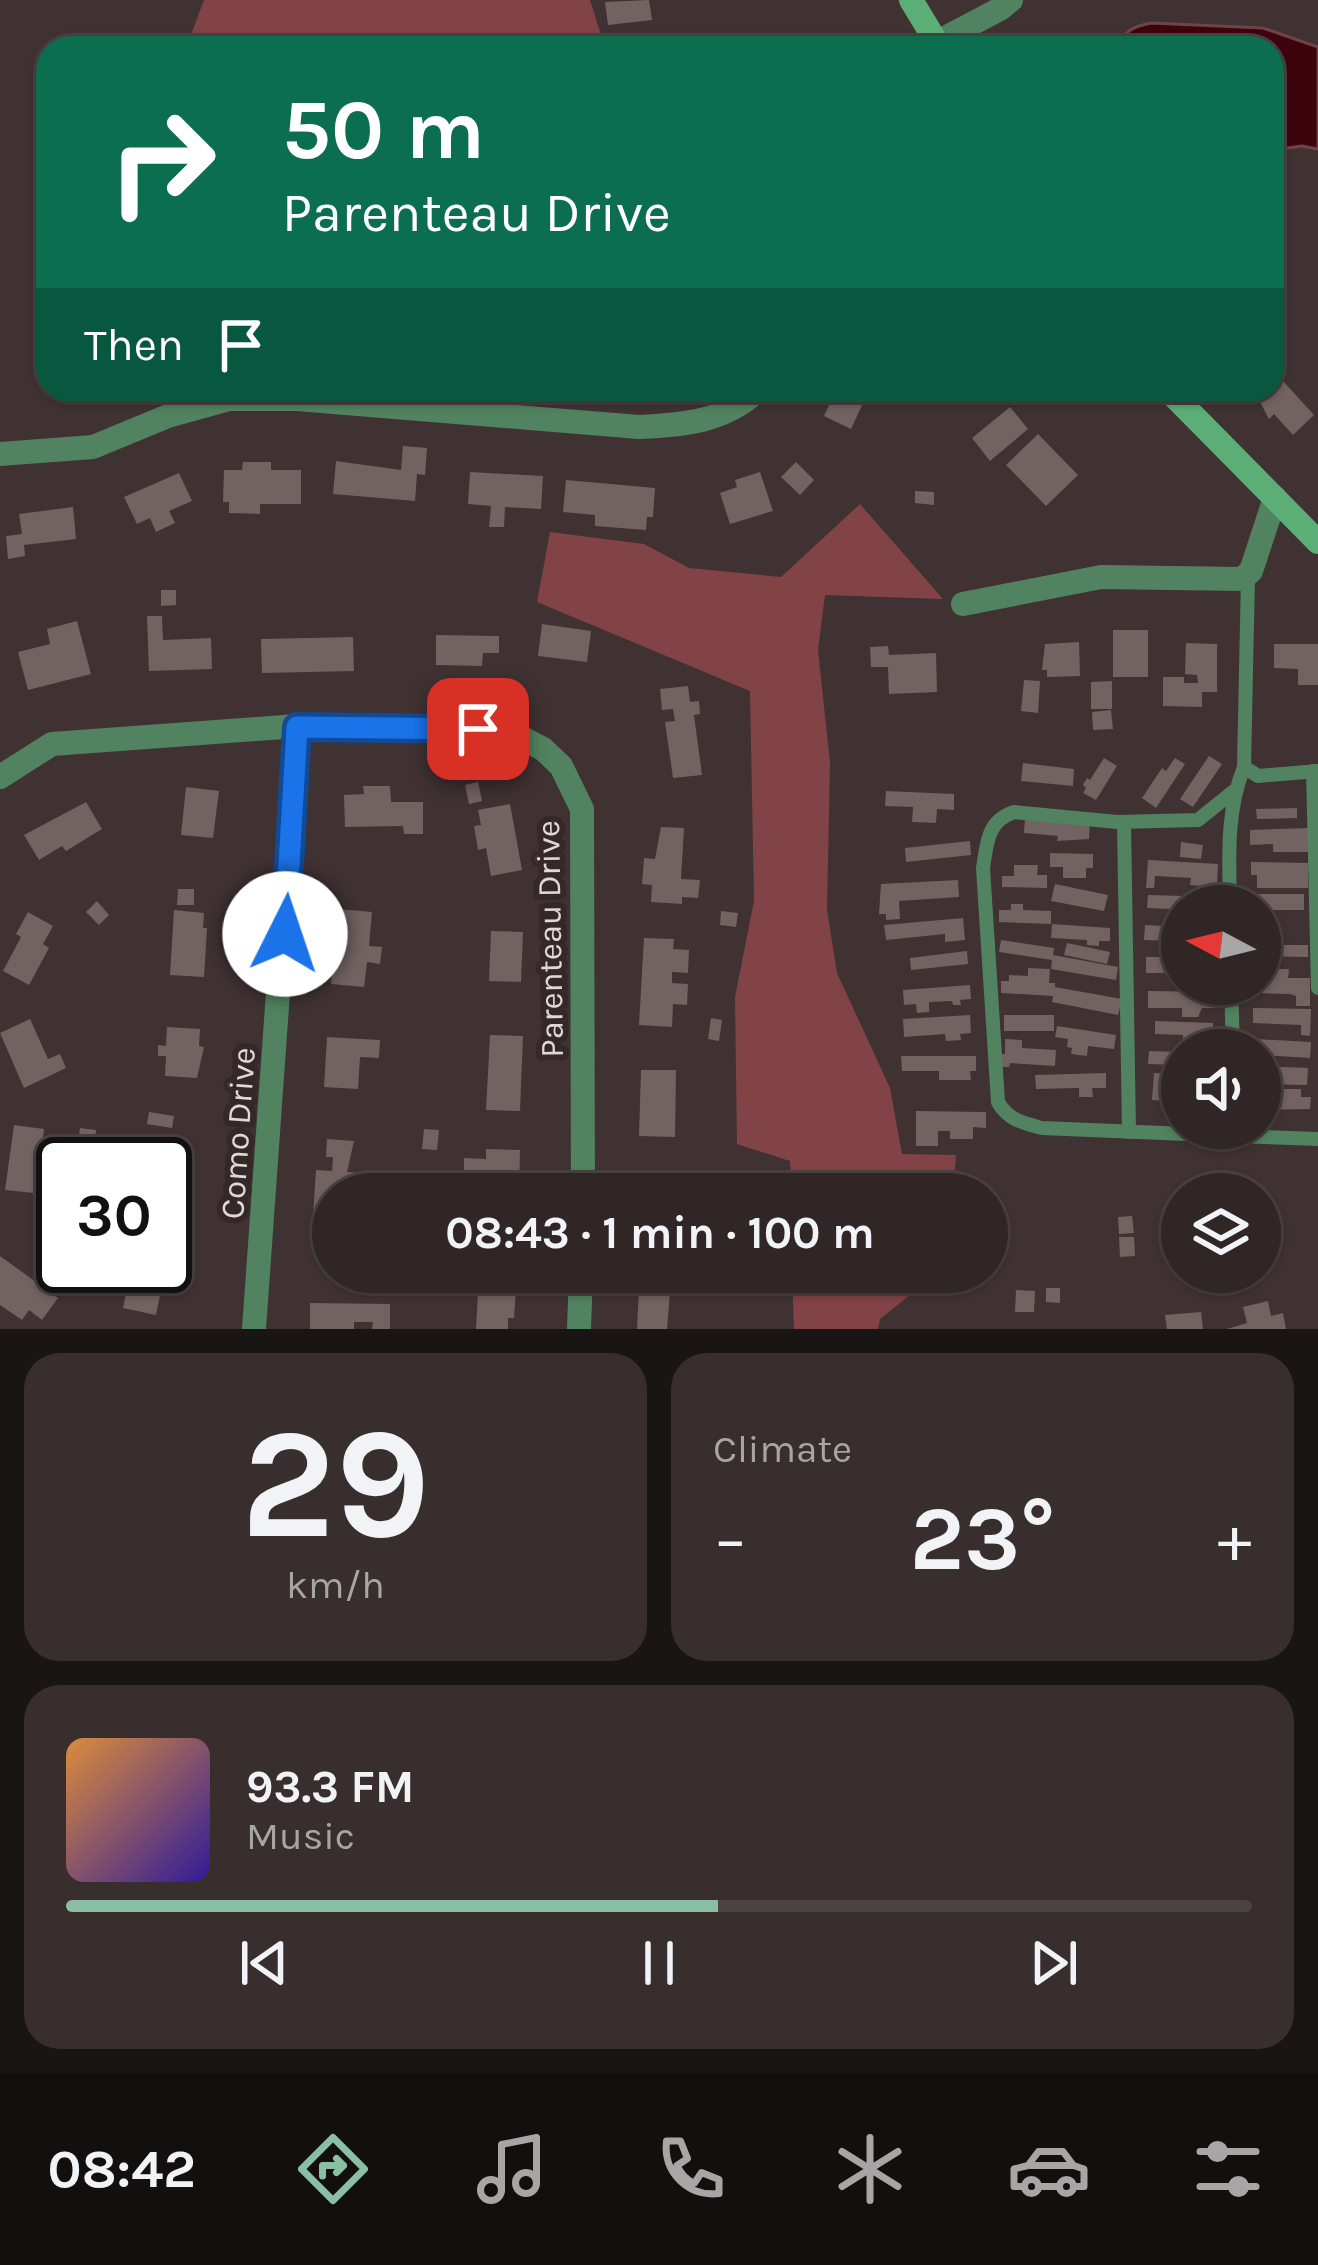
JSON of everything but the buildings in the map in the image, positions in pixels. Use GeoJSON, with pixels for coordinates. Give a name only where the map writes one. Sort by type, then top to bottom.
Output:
{"type":"FeatureCollection","features":[{"type":"Feature","properties":{"kind":"main road"},"geometry":{"type":"LineString","coordinates":[[911,0],[929,36]]}},
{"type":"Feature","properties":{"kind":"main road"},"geometry":{"type":"LineString","coordinates":[[1180,402],[1318,542]]}},
{"type":"Feature","properties":{"kind":"street"},"geometry":{"type":"LineString","coordinates":[[952,36],[1011,0]]}},
{"type":"Feature","properties":{"kind":"street"},"geometry":{"type":"LineString","coordinates":[[0,454],[93,447],[168,416],[218,402]]}},
{"type":"Feature","properties":{"kind":"street"},"geometry":{"type":"LineString","coordinates":[[334,402],[639,427],[688,425],[745,402]]}},
{"type":"Feature","properties":{"kind":"street"},"geometry":{"type":"LineString","coordinates":[[963,604],[1101,577],[1160,575],[1214,581],[1248,576],[1275,498]]}},
{"type":"Feature","properties":{"kind":"street","name":"Parenteau Drive"},"geometry":{"type":"LineString","coordinates":[[0,777],[52,744],[297,727],[500,731],[543,749],[561,766],[582,808],[583,1173]]}},
{"type":"Feature","properties":{"kind":"street","name":"Como Drive"},"geometry":{"type":"LineString","coordinates":[[254,1329],[297,727]]}},
{"type":"Feature","properties":{"kind":"street"},"geometry":{"type":"LineString","coordinates":[[579,1329],[580,1293]]}},
{"type":"Feature","properties":{"kind":"lane"},"geometry":{"type":"LineString","coordinates":[[1229,885],[1228,836],[1234,791],[1244,767],[1248,576]]}},
{"type":"Feature","properties":{"kind":"lane"},"geometry":{"type":"LineString","coordinates":[[1244,767],[1258,776],[1316,771],[1318,988]]}},
{"type":"Feature","properties":{"kind":"lane"},"geometry":{"type":"LineString","coordinates":[[1161,1132],[1042,1128],[1018,1122],[998,1102],[983,868],[989,832],[999,817],[1014,812],[1124,822],[1198,820],[1234,791]]}},
{"type":"Feature","properties":{"kind":"lane"},"geometry":{"type":"LineString","coordinates":[[1124,822],[1129,1132]]}},
{"type":"Feature","properties":{"kind":"lane"},"geometry":{"type":"LineString","coordinates":[[1281,1136],[1318,1139]]}},
{"type":"Feature","properties":{"kind":"shaded area"},"geometry":{"type":"Polygon","coordinates":[[[204,0],[590,0],[601,36],[190,36],[204,0]]]}},
{"type":"Feature","properties":{"kind":"shaded area"},"geometry":{"type":"Polygon","coordinates":[[[1151,23],[1263,28],[1318,47],[1318,149],[1284,148],[1284,36],[1125,36],[1151,23]]]}},
{"type":"Feature","properties":{"kind":"shaded area"},"geometry":{"type":"Polygon","coordinates":[[[860,504],[943,599],[825,595],[818,650],[830,763],[827,910],[837,973],[890,1088],[902,1154],[956,1155],[955,1173],[790,1173],[790,1161],[737,1144],[735,997],[754,901],[750,691],[537,602],[550,532],[644,544],[689,568],[781,577],[860,504]]]}},
{"type":"Feature","properties":{"kind":"shaded area"},"geometry":{"type":"Polygon","coordinates":[[[793,1293],[913,1293],[880,1319],[878,1329],[794,1329],[793,1293]]]}},
{"type":"Feature","properties":{"kind":"route"},"geometry":{"type":"LineString","coordinates":[[285,934],[297,727],[478,729]]}}]}
